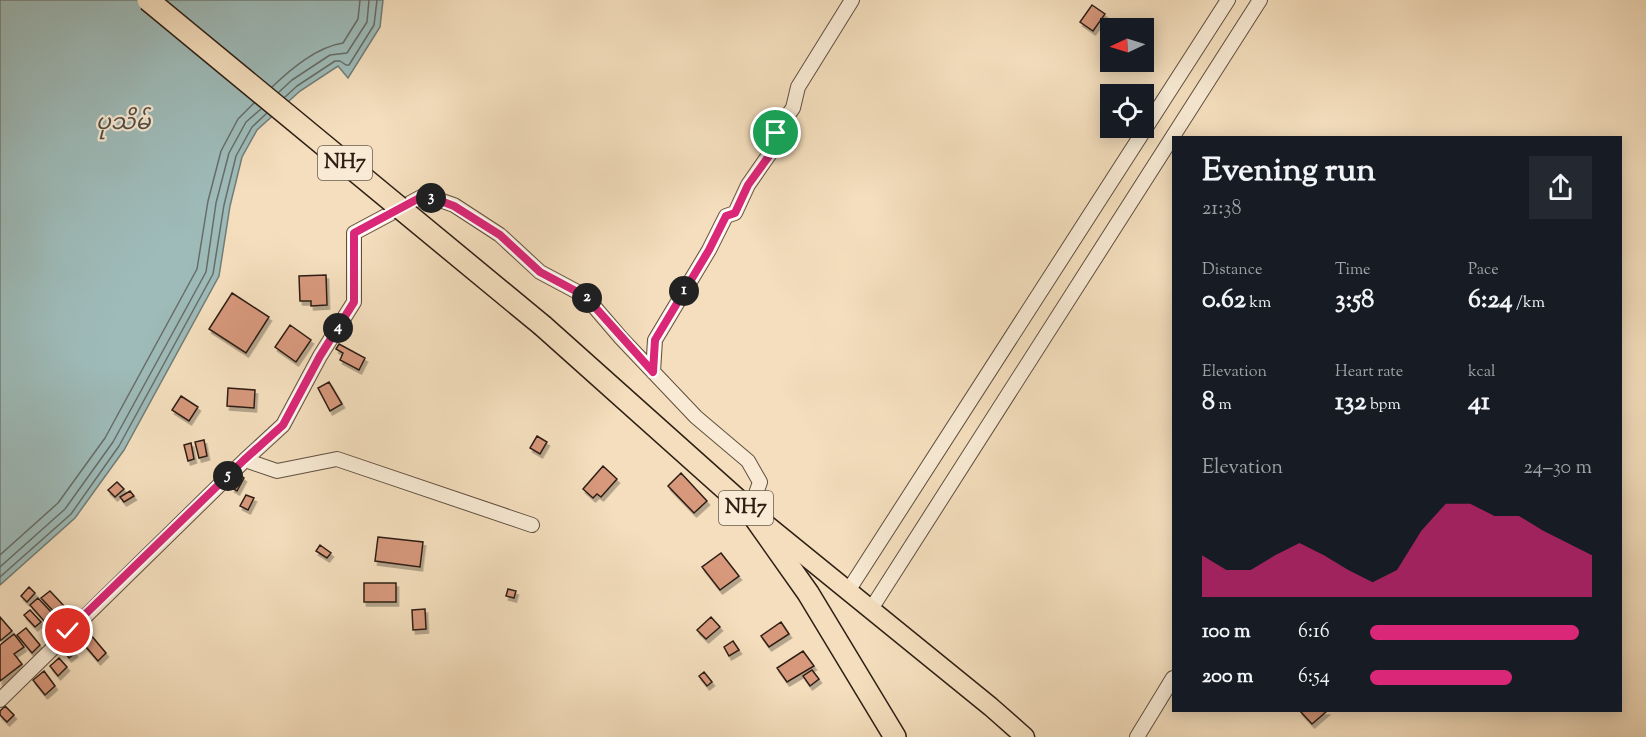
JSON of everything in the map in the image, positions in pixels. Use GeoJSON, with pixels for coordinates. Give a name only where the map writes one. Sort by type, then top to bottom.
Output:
{"type":"FeatureCollection","features":[{"type":"Feature","properties":{"kind":"highway","name":"NH7"},"geometry":{"type":"LineString","coordinates":[[148,0],[543,326],[750,511],[808,592],[895,737]]}},
{"type":"Feature","properties":{"kind":"main road"},"geometry":{"type":"LineString","coordinates":[[750,511],[1025,737]]}},
{"type":"Feature","properties":{"kind":"street"},"geometry":{"type":"LineString","coordinates":[[653,372],[655,340],[709,250],[726,216],[735,213],[748,185],[774,149],[776,133],[793,108],[798,87],[852,0]]}},
{"type":"Feature","properties":{"kind":"street"},"geometry":{"type":"LineString","coordinates":[[848,591],[1227,0]]}},
{"type":"Feature","properties":{"kind":"street"},"geometry":{"type":"LineString","coordinates":[[1173,136],[1260,0]]}},
{"type":"Feature","properties":{"kind":"street"},"geometry":{"type":"LineString","coordinates":[[871,609],[1172,138]]}},
{"type":"Feature","properties":{"kind":"street"},"geometry":{"type":"LineString","coordinates":[[0,699],[244,460],[283,425],[320,356],[354,302],[354,233],[425,195],[454,206],[500,235],[540,272],[585,296],[696,417],[748,461],[760,482],[750,511]]}},
{"type":"Feature","properties":{"kind":"street"},"geometry":{"type":"LineString","coordinates":[[244,460],[278,471],[337,459],[532,525]]}},
{"type":"Feature","properties":{"kind":"street"},"geometry":{"type":"LineString","coordinates":[[1137,737],[1172,680]]}},
{"type":"Feature","properties":{"kind":"water","name":"ပုသိမ်"},"geometry":{"type":"Polygon","coordinates":[[[0,0],[383,0],[380,27],[348,78],[338,66],[300,91],[257,130],[242,157],[230,206],[219,276],[124,450],[75,518],[0,585],[0,0]]]}},
{"type":"Feature","properties":{"kind":"building"},"geometry":{"type":"Polygon","coordinates":[[[1092,5],[1105,14],[1093,31],[1080,22],[1092,5]]]}},
{"type":"Feature","properties":{"kind":"building"},"geometry":{"type":"Polygon","coordinates":[[[326,275],[327,305],[311,306],[311,301],[300,301],[299,276],[326,275]]]}},
{"type":"Feature","properties":{"kind":"building"},"geometry":{"type":"Polygon","coordinates":[[[232,293],[269,317],[246,353],[209,329],[232,293]]]}},
{"type":"Feature","properties":{"kind":"building"},"geometry":{"type":"Polygon","coordinates":[[[290,325],[311,340],[296,362],[275,347],[290,325]]]}},
{"type":"Feature","properties":{"kind":"building"},"geometry":{"type":"Polygon","coordinates":[[[339,344],[365,358],[359,370],[340,360],[343,353],[336,349],[339,344]]]}},
{"type":"Feature","properties":{"kind":"building"},"geometry":{"type":"Polygon","coordinates":[[[329,382],[342,404],[330,411],[318,388],[329,382]]]}},
{"type":"Feature","properties":{"kind":"building"},"geometry":{"type":"Polygon","coordinates":[[[228,388],[255,390],[254,408],[227,406],[228,388]]]}},
{"type":"Feature","properties":{"kind":"building"},"geometry":{"type":"Polygon","coordinates":[[[181,396],[198,407],[189,421],[172,410],[181,396]]]}},
{"type":"Feature","properties":{"kind":"building"},"geometry":{"type":"Polygon","coordinates":[[[537,436],[547,442],[540,454],[530,448],[537,436]]]}},
{"type":"Feature","properties":{"kind":"building"},"geometry":{"type":"Polygon","coordinates":[[[204,440],[207,456],[199,458],[195,442],[204,440]]]}},
{"type":"Feature","properties":{"kind":"building"},"geometry":{"type":"Polygon","coordinates":[[[191,443],[194,459],[188,461],[184,445],[191,443]]]}},
{"type":"Feature","properties":{"kind":"building"},"geometry":{"type":"Polygon","coordinates":[[[603,466],[617,479],[601,497],[597,494],[593,498],[583,489],[603,466]]]}},
{"type":"Feature","properties":{"kind":"building"},"geometry":{"type":"Polygon","coordinates":[[[681,473],[707,501],[694,513],[668,486],[681,473]]]}},
{"type":"Feature","properties":{"kind":"building"},"geometry":{"type":"Polygon","coordinates":[[[240,475],[244,478],[237,491],[232,488],[240,475]]]}},
{"type":"Feature","properties":{"kind":"building"},"geometry":{"type":"Polygon","coordinates":[[[117,482],[124,489],[115,497],[108,490],[117,482]]]}},
{"type":"Feature","properties":{"kind":"building"},"geometry":{"type":"Polygon","coordinates":[[[130,491],[134,496],[124,502],[120,497],[130,491]]]}},
{"type":"Feature","properties":{"kind":"building"},"geometry":{"type":"Polygon","coordinates":[[[246,495],[254,498],[248,510],[240,506],[246,495]]]}},
{"type":"Feature","properties":{"kind":"building"},"geometry":{"type":"Polygon","coordinates":[[[378,537],[423,542],[420,567],[375,561],[378,537]]]}},
{"type":"Feature","properties":{"kind":"building"},"geometry":{"type":"Polygon","coordinates":[[[320,545],[331,553],[327,558],[316,551],[320,545]]]}},
{"type":"Feature","properties":{"kind":"building"},"geometry":{"type":"Polygon","coordinates":[[[721,553],[739,576],[720,590],[702,567],[721,553]]]}},
{"type":"Feature","properties":{"kind":"building"},"geometry":{"type":"Polygon","coordinates":[[[364,583],[396,583],[396,602],[364,602],[364,583]]]}},
{"type":"Feature","properties":{"kind":"building"},"geometry":{"type":"Polygon","coordinates":[[[29,587],[35,593],[27,602],[21,596],[29,587]]]}},
{"type":"Feature","properties":{"kind":"building"},"geometry":{"type":"Polygon","coordinates":[[[508,589],[516,591],[514,598],[506,596],[508,589]]]}},
{"type":"Feature","properties":{"kind":"building"},"geometry":{"type":"Polygon","coordinates":[[[50,591],[65,607],[57,615],[41,598],[50,591]]]}},
{"type":"Feature","properties":{"kind":"building"},"geometry":{"type":"Polygon","coordinates":[[[38,598],[53,614],[45,622],[30,605],[38,598]]]}},
{"type":"Feature","properties":{"kind":"building"},"geometry":{"type":"Polygon","coordinates":[[[425,609],[426,629],[413,630],[412,610],[425,609]]]}},
{"type":"Feature","properties":{"kind":"building"},"geometry":{"type":"Polygon","coordinates":[[[30,610],[41,622],[35,627],[24,615],[30,610]]]}},
{"type":"Feature","properties":{"kind":"building"},"geometry":{"type":"Polygon","coordinates":[[[0,617],[12,631],[0,641],[0,617]]]}},
{"type":"Feature","properties":{"kind":"building"},"geometry":{"type":"Polygon","coordinates":[[[711,617],[720,627],[706,639],[697,630],[711,617]]]}},
{"type":"Feature","properties":{"kind":"building"},"geometry":{"type":"Polygon","coordinates":[[[54,620],[58,625],[48,635],[43,629],[54,620]]]}},
{"type":"Feature","properties":{"kind":"building"},"geometry":{"type":"Polygon","coordinates":[[[781,622],[789,634],[769,647],[761,636],[781,622]]]}},
{"type":"Feature","properties":{"kind":"building"},"geometry":{"type":"Polygon","coordinates":[[[26,628],[40,645],[32,653],[17,635],[26,628]]]}},
{"type":"Feature","properties":{"kind":"building"},"geometry":{"type":"Polygon","coordinates":[[[14,634],[24,647],[14,654],[22,664],[0,681],[0,645],[14,634]]]}},
{"type":"Feature","properties":{"kind":"building"},"geometry":{"type":"Polygon","coordinates":[[[90,634],[106,653],[98,661],[81,641],[90,634]]]}},
{"type":"Feature","properties":{"kind":"building"},"geometry":{"type":"Polygon","coordinates":[[[733,641],[739,650],[729,656],[724,647],[733,641]]]}},
{"type":"Feature","properties":{"kind":"building"},"geometry":{"type":"Polygon","coordinates":[[[70,646],[75,653],[69,658],[64,651],[70,646]]]}},
{"type":"Feature","properties":{"kind":"building"},"geometry":{"type":"Polygon","coordinates":[[[803,651],[814,666],[787,682],[777,668],[803,651]]]}},
{"type":"Feature","properties":{"kind":"building"},"geometry":{"type":"Polygon","coordinates":[[[59,658],[67,667],[58,676],[50,666],[59,658]]]}},
{"type":"Feature","properties":{"kind":"building"},"geometry":{"type":"Polygon","coordinates":[[[812,670],[819,679],[810,686],[803,676],[812,670]]]}},
{"type":"Feature","properties":{"kind":"building"},"geometry":{"type":"Polygon","coordinates":[[[44,671],[55,686],[45,695],[33,680],[44,671]]]}},
{"type":"Feature","properties":{"kind":"building"},"geometry":{"type":"Polygon","coordinates":[[[704,672],[712,682],[707,686],[699,676],[704,672]]]}},
{"type":"Feature","properties":{"kind":"building"},"geometry":{"type":"Polygon","coordinates":[[[5,706],[14,715],[7,722],[0,715],[0,711],[5,706]]]}},
{"type":"Feature","properties":{"kind":"building"},"geometry":{"type":"Polygon","coordinates":[[[1301,712],[1326,712],[1312,724],[1301,712]]]}},
{"type":"Feature","properties":{"kind":"route"},"geometry":{"type":"LineString","coordinates":[[68,631],[283,425],[320,356],[354,302],[354,233],[425,195],[454,206],[500,235],[540,272],[585,296],[653,372],[655,340],[709,250],[726,216],[735,213],[748,185],[774,149],[776,133]]}}]}
